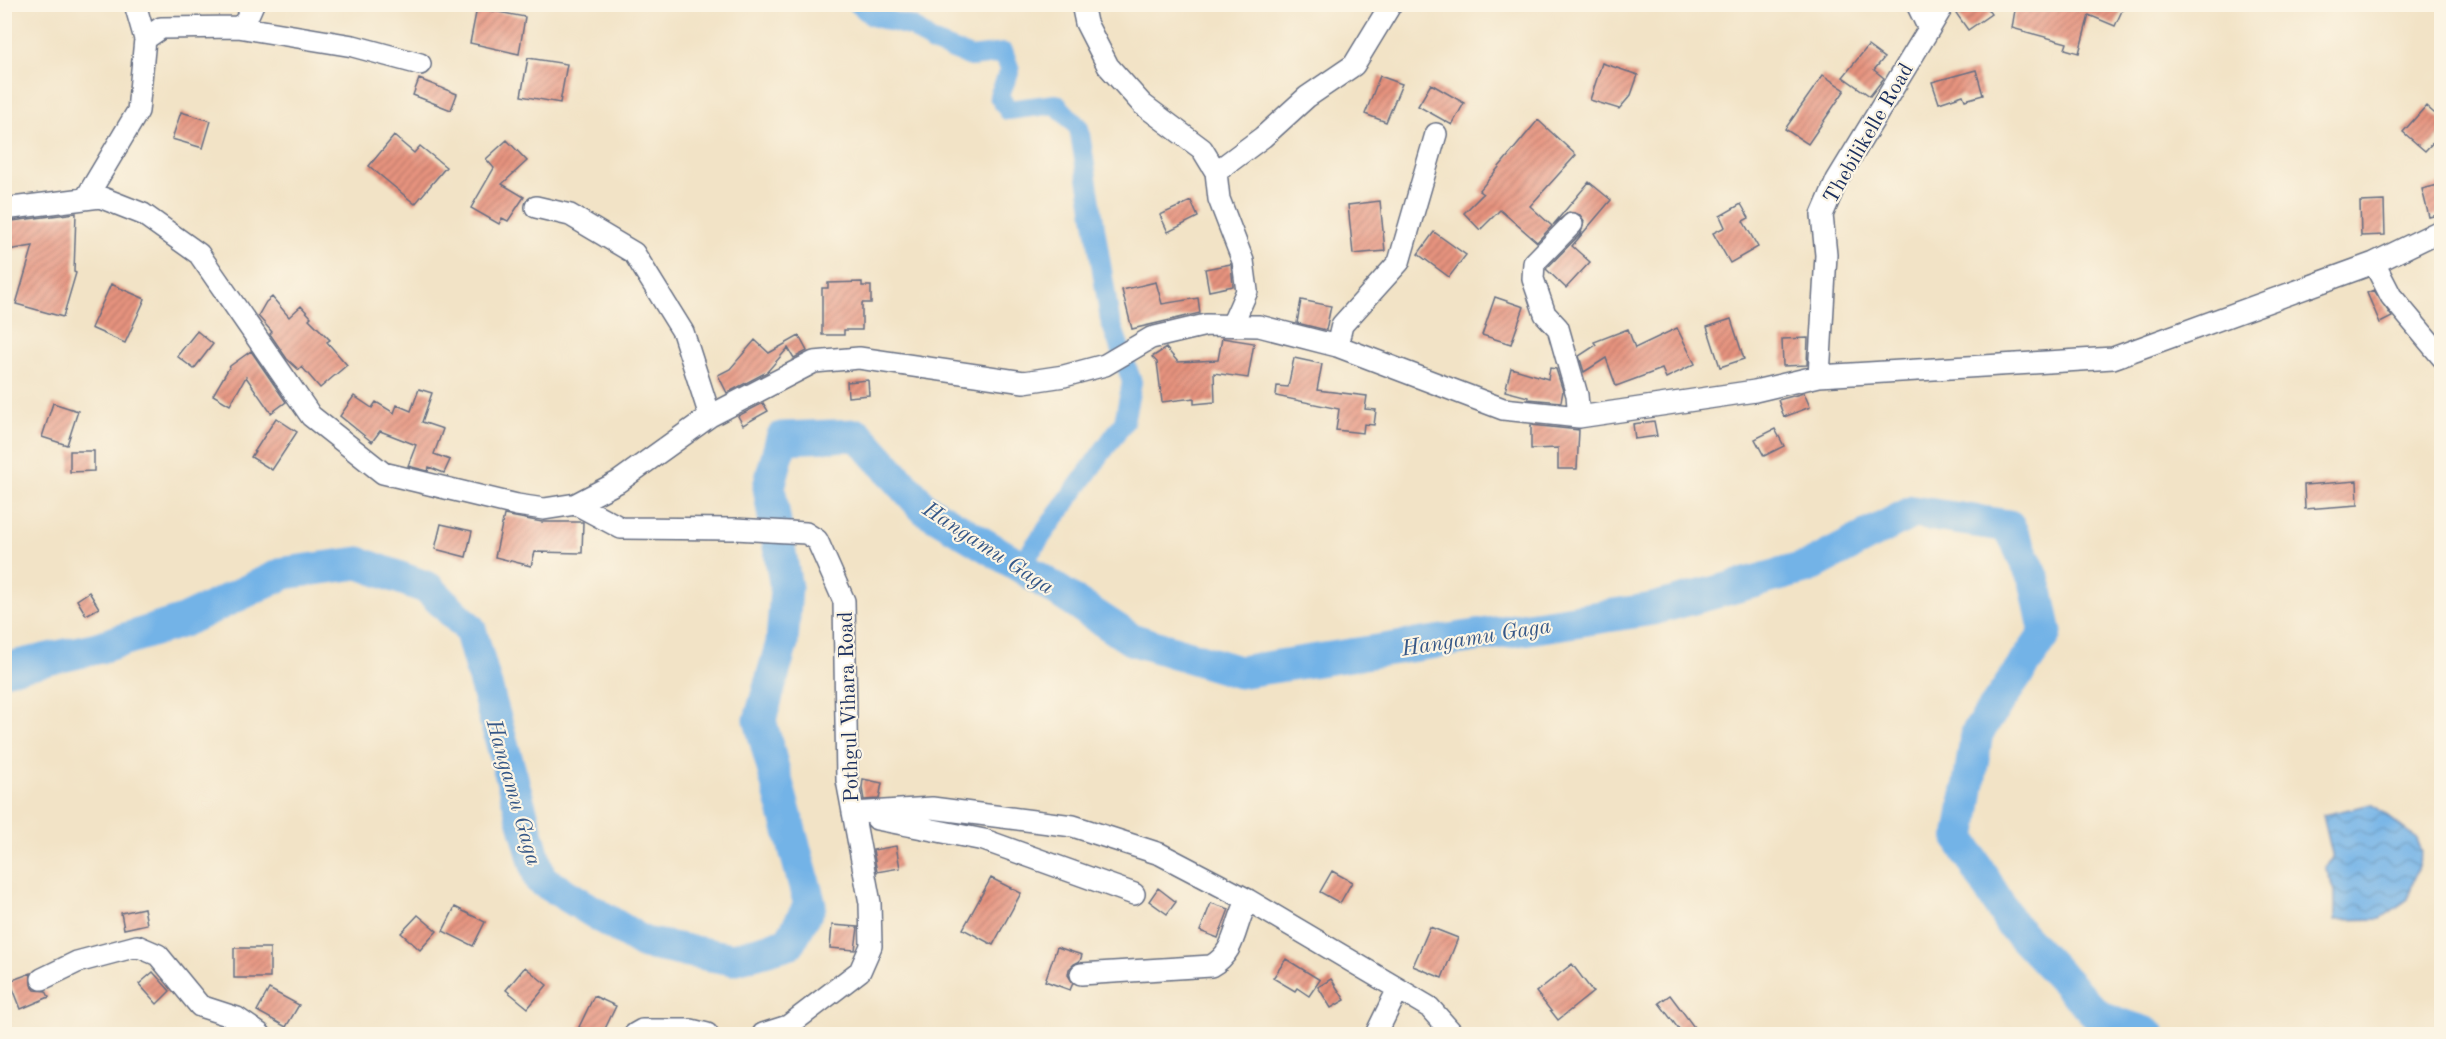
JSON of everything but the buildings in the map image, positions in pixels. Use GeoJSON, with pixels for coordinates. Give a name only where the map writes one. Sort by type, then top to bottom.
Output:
{"type":"FeatureCollection","features":[{"type":"Feature","properties":{"kind":"street"},"geometry":{"type":"LineString","coordinates":[[86,198],[138,111],[145,39],[135,4]]}},
{"type":"Feature","properties":{"kind":"street"},"geometry":{"type":"LineString","coordinates":[[238,27],[245,22],[254,4]]}},
{"type":"Feature","properties":{"kind":"street"},"geometry":{"type":"LineString","coordinates":[[1082,4],[1086,23],[1108,66],[1142,104],[1202,149],[1216,172],[1219,199],[1243,261],[1247,291],[1232,326]]}},
{"type":"Feature","properties":{"kind":"street"},"geometry":{"type":"LineString","coordinates":[[1216,172],[1263,137],[1307,97],[1354,64],[1391,4]]}},
{"type":"Feature","properties":{"kind":"street"},"geometry":{"type":"LineString","coordinates":[[1917,4],[1929,29]]}},
{"type":"Feature","properties":{"kind":"street","name":"Thebilikelle Road"},"geometry":{"type":"LineString","coordinates":[[1819,376],[1826,255],[1822,215],[1837,180],[1944,4]]}},
{"type":"Feature","properties":{"kind":"street"},"geometry":{"type":"LineString","coordinates":[[145,39],[161,28],[238,27],[353,46],[420,64]]}},
{"type":"Feature","properties":{"kind":"street"},"geometry":{"type":"LineString","coordinates":[[1337,346],[1342,325],[1399,262],[1436,134]]}},
{"type":"Feature","properties":{"kind":"street"},"geometry":{"type":"LineString","coordinates":[[4,209],[100,197],[143,214],[199,255],[311,416],[383,473],[517,505],[544,509],[576,504],[618,482],[710,416],[814,362],[859,358],[1024,382],[1064,376],[1105,365],[1151,338],[1206,324],[1259,326],[1337,346],[1503,409],[1579,417],[1755,391],[1819,376],[2113,358],[2374,263],[2442,230]]}},
{"type":"Feature","properties":{"kind":"street"},"geometry":{"type":"LineString","coordinates":[[536,207],[570,215],[634,253],[683,332],[710,416]]}},
{"type":"Feature","properties":{"kind":"street"},"geometry":{"type":"LineString","coordinates":[[1572,224],[1533,263],[1533,279],[1545,314],[1558,328],[1577,395],[1579,417]]}},
{"type":"Feature","properties":{"kind":"street"},"geometry":{"type":"LineString","coordinates":[[2374,263],[2391,296],[2442,357]]}},
{"type":"Feature","properties":{"kind":"street","name":"Pothgul Vihara Road"},"geometry":{"type":"LineString","coordinates":[[576,504],[621,528],[806,533],[817,540],[844,601],[847,780],[870,903],[871,946],[860,971],[788,1026],[763,1035]]}},
{"type":"Feature","properties":{"kind":"street"},"geometry":{"type":"LineString","coordinates":[[853,813],[932,808],[1073,826],[1160,855],[1248,900],[1428,1007],[1453,1035]]}},
{"type":"Feature","properties":{"kind":"street"},"geometry":{"type":"LineString","coordinates":[[853,813],[984,840],[1134,894]]}},
{"type":"Feature","properties":{"kind":"street"},"geometry":{"type":"LineString","coordinates":[[1081,974],[1211,966],[1222,960],[1233,943],[1240,914],[1248,900]]}},
{"type":"Feature","properties":{"kind":"street"},"geometry":{"type":"LineString","coordinates":[[42,979],[77,962],[137,946],[158,955],[200,1006],[237,1018],[260,1035]]}},
{"type":"Feature","properties":{"kind":"street"},"geometry":{"type":"LineString","coordinates":[[1376,1035],[1398,989]]}},
{"type":"Feature","properties":{"kind":"street"},"geometry":{"type":"LineString","coordinates":[[635,1035],[642,1030],[696,1033]]}},
{"type":"Feature","properties":{"kind":"water"},"geometry":{"type":"Polygon","coordinates":[[[2372,804],[2417,839],[2422,852],[2408,899],[2380,919],[2335,920],[2335,891],[2325,867],[2333,858],[2323,815],[2372,804]]]}},
{"type":"Feature","properties":{"kind":"waterway"},"geometry":{"type":"LineString","coordinates":[[858,4],[872,16],[913,27],[932,42],[971,57],[1004,53],[1010,70],[999,96],[1008,110],[1056,104],[1079,128],[1110,320],[1132,382],[1124,422],[1020,566]]}},
{"type":"Feature","properties":{"kind":"waterway","name":"Hangamu Gaga"},"geometry":{"type":"LineString","coordinates":[[4,669],[97,648],[183,621],[285,573],[359,563],[428,588],[470,629],[540,879],[644,943],[733,959],[789,943],[810,905],[760,720],[782,643],[786,588],[769,487],[782,438],[858,435],[925,509],[1020,566],[1131,639],[1239,672],[1653,609],[1808,567],[1913,512],[2009,526],[2035,581],[2046,633],[1977,733],[1960,839],[2011,924],[2100,1018],[2149,1034]]}}]}
